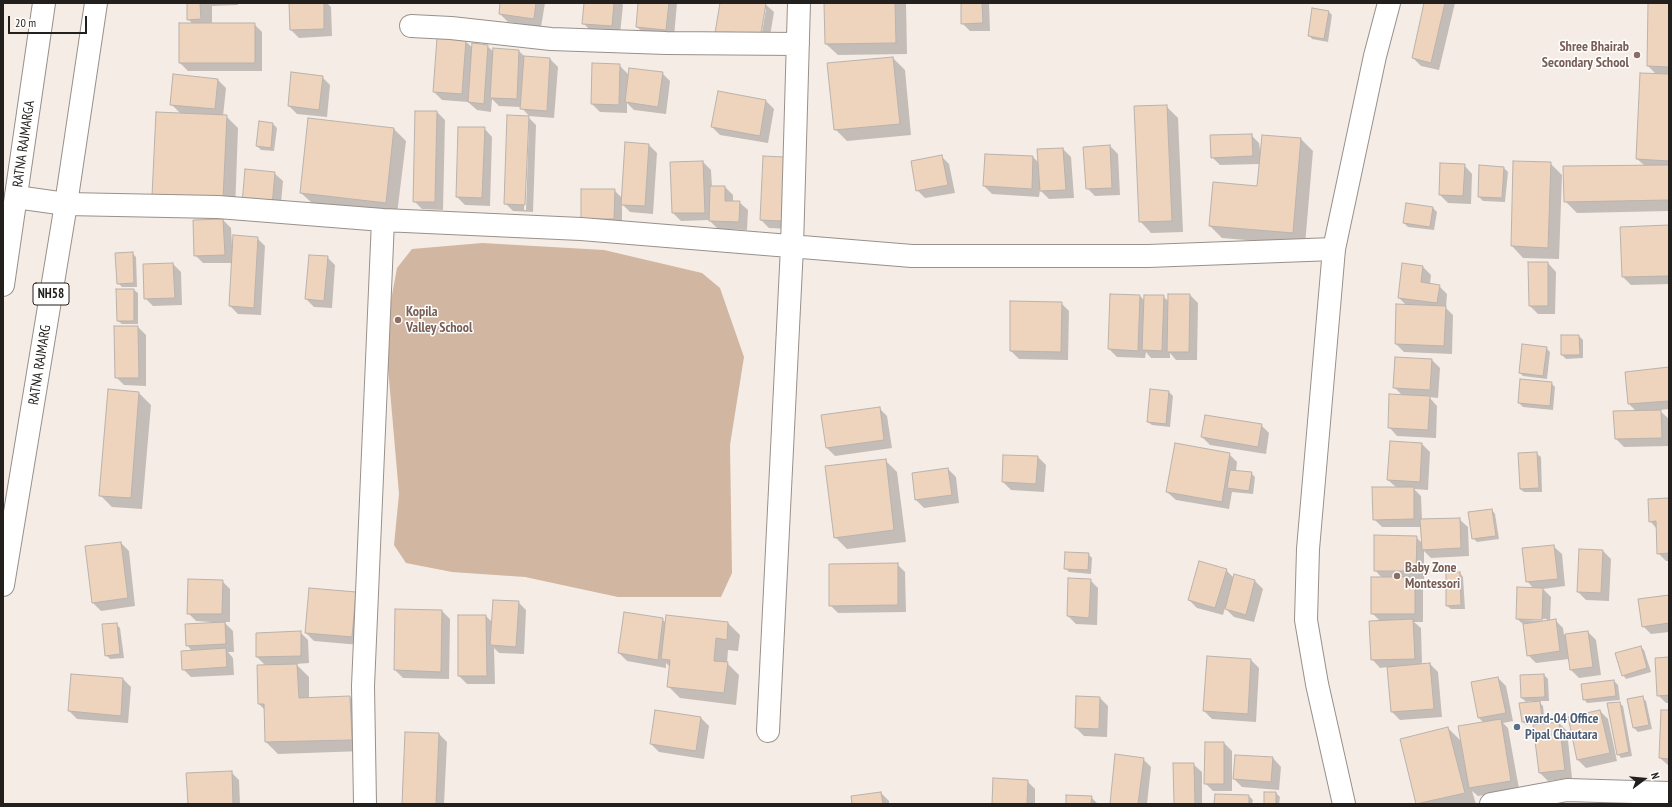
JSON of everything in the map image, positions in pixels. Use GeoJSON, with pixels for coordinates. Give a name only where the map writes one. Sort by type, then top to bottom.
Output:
{"type":"FeatureCollection","features":[{"type":"Feature","properties":{"kind":"street","name":"RATNA RAJMARGA"},"geometry":{"type":"LineString","coordinates":[[3,285],[44,3]]}},
{"type":"Feature","properties":{"kind":"street","name":"RATNA RAJMARG"},"geometry":{"type":"LineString","coordinates":[[3,585],[66,204],[96,3]]}},
{"type":"Feature","properties":{"kind":"street"},"geometry":{"type":"LineString","coordinates":[[768,731],[792,247],[799,3]]}},
{"type":"Feature","properties":{"kind":"street"},"geometry":{"type":"LineString","coordinates":[[1344,804],[1317,684],[1306,620],[1308,549],[1334,249],[1375,56],[1389,3]]}},
{"type":"Feature","properties":{"kind":"street"},"geometry":{"type":"LineString","coordinates":[[411,26],[451,28],[551,39],[666,43],[798,44]]}},
{"type":"Feature","properties":{"kind":"street"},"geometry":{"type":"LineString","coordinates":[[16,197],[66,204],[218,207],[382,220],[581,229],[912,256],[1148,256],[1334,249]]}},
{"type":"Feature","properties":{"kind":"street"},"geometry":{"type":"LineString","coordinates":[[364,804],[364,686],[382,220]]}},
{"type":"Feature","properties":{"kind":"street"},"geometry":{"type":"LineString","coordinates":[[1491,804],[1567,790],[1669,793]]}},
{"type":"Feature","properties":{"kind":"shaded area"},"geometry":{"type":"Polygon","coordinates":[[[482,243],[604,250],[702,273],[720,288],[744,357],[730,445],[732,573],[721,597],[618,597],[525,577],[452,572],[406,563],[394,545],[399,494],[385,333],[397,268],[412,249],[482,243]]]}},
{"type":"Feature","properties":{"kind":"building"},"geometry":{"type":"Polygon","coordinates":[[[187,3],[200,3],[201,19],[187,20],[187,3]]]}},
{"type":"Feature","properties":{"kind":"building"},"geometry":{"type":"Polygon","coordinates":[[[289,3],[324,3],[324,29],[290,30],[289,3]]]}},
{"type":"Feature","properties":{"kind":"building"},"geometry":{"type":"Polygon","coordinates":[[[500,3],[536,3],[534,19],[499,14],[500,3]]]}},
{"type":"Feature","properties":{"kind":"building"},"geometry":{"type":"Polygon","coordinates":[[[584,3],[614,3],[612,26],[582,24],[584,3]]]}},
{"type":"Feature","properties":{"kind":"building"},"geometry":{"type":"Polygon","coordinates":[[[638,3],[669,3],[666,30],[636,27],[638,3]]]}},
{"type":"Feature","properties":{"kind":"building"},"geometry":{"type":"Polygon","coordinates":[[[720,3],[766,3],[760,40],[715,33],[720,3]]]}},
{"type":"Feature","properties":{"kind":"building"},"geometry":{"type":"Polygon","coordinates":[[[824,3],[895,3],[896,43],[825,44],[824,3]]]}},
{"type":"Feature","properties":{"kind":"building"},"geometry":{"type":"Polygon","coordinates":[[[961,3],[982,3],[983,23],[961,24],[961,3]]]}},
{"type":"Feature","properties":{"kind":"building"},"geometry":{"type":"Polygon","coordinates":[[[1424,3],[1445,3],[1431,63],[1412,58],[1424,3]]]}},
{"type":"Feature","properties":{"kind":"building"},"geometry":{"type":"Polygon","coordinates":[[[1648,3],[1669,3],[1669,67],[1647,66],[1648,3]]]}},
{"type":"Feature","properties":{"kind":"building"},"geometry":{"type":"Polygon","coordinates":[[[1312,8],[1329,11],[1324,39],[1308,36],[1312,8]]]}},
{"type":"Feature","properties":{"kind":"building"},"geometry":{"type":"Polygon","coordinates":[[[179,23],[255,23],[255,63],[179,63],[179,23]]]}},
{"type":"Feature","properties":{"kind":"building"},"geometry":{"type":"Polygon","coordinates":[[[437,38],[466,40],[462,94],[433,92],[437,38]]]}},
{"type":"Feature","properties":{"kind":"building"},"geometry":{"type":"Polygon","coordinates":[[[472,43],[488,45],[484,104],[468,102],[472,43]]]}},
{"type":"Feature","properties":{"kind":"building"},"geometry":{"type":"Polygon","coordinates":[[[493,48],[519,50],[517,99],[490,98],[493,48]]]}},
{"type":"Feature","properties":{"kind":"building"},"geometry":{"type":"Polygon","coordinates":[[[524,56],[550,58],[547,111],[520,109],[524,56]]]}},
{"type":"Feature","properties":{"kind":"building"},"geometry":{"type":"Polygon","coordinates":[[[893,57],[900,124],[834,130],[827,63],[893,57]]]}},
{"type":"Feature","properties":{"kind":"building"},"geometry":{"type":"Polygon","coordinates":[[[592,63],[620,64],[619,105],[591,104],[592,63]]]}},
{"type":"Feature","properties":{"kind":"building"},"geometry":{"type":"Polygon","coordinates":[[[629,68],[663,72],[658,107],[625,102],[629,68]]]}},
{"type":"Feature","properties":{"kind":"building"},"geometry":{"type":"Polygon","coordinates":[[[291,72],[323,76],[319,110],[288,106],[291,72]]]}},
{"type":"Feature","properties":{"kind":"building"},"geometry":{"type":"Polygon","coordinates":[[[1640,73],[1669,74],[1669,161],[1636,159],[1640,73]]]}},
{"type":"Feature","properties":{"kind":"building"},"geometry":{"type":"Polygon","coordinates":[[[173,74],[218,79],[215,109],[170,105],[173,74]]]}},
{"type":"Feature","properties":{"kind":"building"},"geometry":{"type":"Polygon","coordinates":[[[718,91],[766,100],[760,136],[711,127],[718,91]]]}},
{"type":"Feature","properties":{"kind":"building"},"geometry":{"type":"Polygon","coordinates":[[[1167,105],[1172,221],[1139,222],[1134,106],[1167,105]]]}},
{"type":"Feature","properties":{"kind":"building"},"geometry":{"type":"Polygon","coordinates":[[[415,111],[437,111],[435,202],[413,202],[415,111]]]}},
{"type":"Feature","properties":{"kind":"building"},"geometry":{"type":"Polygon","coordinates":[[[156,112],[227,115],[223,200],[152,196],[156,112]]]}},
{"type":"Feature","properties":{"kind":"building"},"geometry":{"type":"Polygon","coordinates":[[[507,115],[529,116],[525,205],[504,204],[507,115]]]}},
{"type":"Feature","properties":{"kind":"building"},"geometry":{"type":"Polygon","coordinates":[[[308,118],[394,128],[386,203],[300,193],[308,118]]]}},
{"type":"Feature","properties":{"kind":"building"},"geometry":{"type":"Polygon","coordinates":[[[259,121],[273,123],[271,148],[256,146],[259,121]]]}},
{"type":"Feature","properties":{"kind":"building"},"geometry":{"type":"Polygon","coordinates":[[[458,127],[485,127],[482,198],[456,197],[458,127]]]}},
{"type":"Feature","properties":{"kind":"building"},"geometry":{"type":"Polygon","coordinates":[[[1252,134],[1253,156],[1211,158],[1210,135],[1252,134]]]}},
{"type":"Feature","properties":{"kind":"building"},"geometry":{"type":"Polygon","coordinates":[[[1262,135],[1301,138],[1293,233],[1209,226],[1213,182],[1257,186],[1262,135]]]}},
{"type":"Feature","properties":{"kind":"building"},"geometry":{"type":"Polygon","coordinates":[[[625,142],[649,144],[645,206],[621,205],[625,142]]]}},
{"type":"Feature","properties":{"kind":"building"},"geometry":{"type":"Polygon","coordinates":[[[1110,145],[1112,188],[1086,189],[1083,147],[1110,145]]]}},
{"type":"Feature","properties":{"kind":"building"},"geometry":{"type":"Polygon","coordinates":[[[1063,148],[1066,190],[1040,191],[1037,149],[1063,148]]]}},
{"type":"Feature","properties":{"kind":"building"},"geometry":{"type":"Polygon","coordinates":[[[985,154],[1033,156],[1032,189],[983,186],[985,154]]]}},
{"type":"Feature","properties":{"kind":"building"},"geometry":{"type":"Polygon","coordinates":[[[942,155],[948,185],[916,191],[911,161],[942,155]]]}},
{"type":"Feature","properties":{"kind":"building"},"geometry":{"type":"Polygon","coordinates":[[[763,156],[784,157],[782,221],[760,220],[763,156]]]}},
{"type":"Feature","properties":{"kind":"building"},"geometry":{"type":"Polygon","coordinates":[[[703,161],[705,213],[672,213],[670,162],[703,161]]]}},
{"type":"Feature","properties":{"kind":"building"},"geometry":{"type":"Polygon","coordinates":[[[1513,161],[1551,162],[1548,248],[1511,246],[1513,161]]]}},
{"type":"Feature","properties":{"kind":"building"},"geometry":{"type":"Polygon","coordinates":[[[1440,163],[1465,164],[1463,196],[1439,195],[1440,163]]]}},
{"type":"Feature","properties":{"kind":"building"},"geometry":{"type":"Polygon","coordinates":[[[1479,165],[1504,167],[1502,198],[1478,197],[1479,165]]]}},
{"type":"Feature","properties":{"kind":"building"},"geometry":{"type":"Polygon","coordinates":[[[1669,165],[1669,200],[1564,202],[1563,166],[1669,165]]]}},
{"type":"Feature","properties":{"kind":"building"},"geometry":{"type":"Polygon","coordinates":[[[245,169],[275,172],[272,207],[242,204],[245,169]]]}},
{"type":"Feature","properties":{"kind":"building"},"geometry":{"type":"Polygon","coordinates":[[[710,186],[725,186],[725,201],[740,201],[739,222],[709,221],[710,186]]]}},
{"type":"Feature","properties":{"kind":"building"},"geometry":{"type":"Polygon","coordinates":[[[581,189],[615,189],[614,219],[581,219],[581,189]]]}},
{"type":"Feature","properties":{"kind":"building"},"geometry":{"type":"Polygon","coordinates":[[[1406,203],[1433,207],[1430,227],[1403,223],[1406,203]]]}},
{"type":"Feature","properties":{"kind":"building"},"geometry":{"type":"Polygon","coordinates":[[[223,219],[225,255],[194,256],[193,220],[223,219]]]}},
{"type":"Feature","properties":{"kind":"building"},"geometry":{"type":"Polygon","coordinates":[[[1669,225],[1669,276],[1622,277],[1620,227],[1669,225]]]}},
{"type":"Feature","properties":{"kind":"building"},"geometry":{"type":"Polygon","coordinates":[[[233,235],[258,237],[254,308],[229,306],[233,235]]]}},
{"type":"Feature","properties":{"kind":"building"},"geometry":{"type":"Polygon","coordinates":[[[133,252],[134,283],[117,284],[115,253],[133,252]]]}},
{"type":"Feature","properties":{"kind":"building"},"geometry":{"type":"Polygon","coordinates":[[[309,255],[328,256],[324,301],[305,299],[309,255]]]}},
{"type":"Feature","properties":{"kind":"building"},"geometry":{"type":"Polygon","coordinates":[[[1528,262],[1548,262],[1548,306],[1529,306],[1528,262]]]}},
{"type":"Feature","properties":{"kind":"building"},"geometry":{"type":"Polygon","coordinates":[[[173,263],[175,298],[144,299],[143,264],[173,263]]]}},
{"type":"Feature","properties":{"kind":"building"},"geometry":{"type":"Polygon","coordinates":[[[1402,263],[1423,266],[1421,282],[1440,285],[1437,303],[1398,298],[1402,263]]]}},
{"type":"Feature","properties":{"kind":"building"},"geometry":{"type":"Polygon","coordinates":[[[116,289],[134,289],[134,321],[117,321],[116,289]]]}},
{"type":"Feature","properties":{"kind":"building"},"geometry":{"type":"Polygon","coordinates":[[[1110,294],[1140,295],[1138,351],[1108,349],[1110,294]]]}},
{"type":"Feature","properties":{"kind":"building"},"geometry":{"type":"Polygon","coordinates":[[[1168,294],[1190,294],[1189,352],[1167,352],[1168,294]]]}},
{"type":"Feature","properties":{"kind":"building"},"geometry":{"type":"Polygon","coordinates":[[[1144,295],[1164,295],[1162,351],[1142,350],[1144,295]]]}},
{"type":"Feature","properties":{"kind":"building"},"geometry":{"type":"Polygon","coordinates":[[[1010,301],[1062,302],[1061,352],[1010,351],[1010,301]]]}},
{"type":"Feature","properties":{"kind":"building"},"geometry":{"type":"Polygon","coordinates":[[[1396,304],[1446,306],[1444,346],[1395,344],[1396,304]]]}},
{"type":"Feature","properties":{"kind":"building"},"geometry":{"type":"Polygon","coordinates":[[[114,326],[138,326],[139,378],[115,378],[114,326]]]}},
{"type":"Feature","properties":{"kind":"building"},"geometry":{"type":"Polygon","coordinates":[[[1561,335],[1579,335],[1580,355],[1561,355],[1561,335]]]}},
{"type":"Feature","properties":{"kind":"building"},"geometry":{"type":"Polygon","coordinates":[[[1522,344],[1547,347],[1543,376],[1519,373],[1522,344]]]}},
{"type":"Feature","properties":{"kind":"building"},"geometry":{"type":"Polygon","coordinates":[[[1395,357],[1432,359],[1430,390],[1393,388],[1395,357]]]}},
{"type":"Feature","properties":{"kind":"building"},"geometry":{"type":"Polygon","coordinates":[[[1669,367],[1669,401],[1628,404],[1625,372],[1669,367]]]}},
{"type":"Feature","properties":{"kind":"building"},"geometry":{"type":"Polygon","coordinates":[[[1520,379],[1552,382],[1550,406],[1518,403],[1520,379]]]}},
{"type":"Feature","properties":{"kind":"building"},"geometry":{"type":"Polygon","coordinates":[[[108,389],[139,392],[131,498],[99,496],[108,389]]]}},
{"type":"Feature","properties":{"kind":"building"},"geometry":{"type":"Polygon","coordinates":[[[1150,389],[1169,391],[1166,424],[1147,422],[1150,389]]]}},
{"type":"Feature","properties":{"kind":"building"},"geometry":{"type":"Polygon","coordinates":[[[1389,394],[1430,396],[1428,430],[1388,428],[1389,394]]]}},
{"type":"Feature","properties":{"kind":"building"},"geometry":{"type":"Polygon","coordinates":[[[880,407],[884,440],[826,448],[821,415],[880,407]]]}},
{"type":"Feature","properties":{"kind":"building"},"geometry":{"type":"Polygon","coordinates":[[[1661,410],[1662,438],[1615,439],[1613,411],[1661,410]]]}},
{"type":"Feature","properties":{"kind":"building"},"geometry":{"type":"Polygon","coordinates":[[[1205,415],[1262,424],[1258,447],[1201,437],[1205,415]]]}},
{"type":"Feature","properties":{"kind":"building"},"geometry":{"type":"Polygon","coordinates":[[[1390,441],[1422,443],[1420,482],[1387,480],[1390,441]]]}},
{"type":"Feature","properties":{"kind":"building"},"geometry":{"type":"Polygon","coordinates":[[[1175,443],[1230,453],[1222,502],[1166,492],[1175,443]]]}},
{"type":"Feature","properties":{"kind":"building"},"geometry":{"type":"Polygon","coordinates":[[[1537,452],[1539,488],[1520,489],[1518,453],[1537,452]]]}},
{"type":"Feature","properties":{"kind":"building"},"geometry":{"type":"Polygon","coordinates":[[[1003,455],[1038,456],[1036,484],[1002,482],[1003,455]]]}},
{"type":"Feature","properties":{"kind":"building"},"geometry":{"type":"Polygon","coordinates":[[[886,459],[894,530],[834,538],[825,466],[886,459]]]}},
{"type":"Feature","properties":{"kind":"building"},"geometry":{"type":"Polygon","coordinates":[[[948,468],[952,495],[915,500],[912,473],[948,468]]]}},
{"type":"Feature","properties":{"kind":"building"},"geometry":{"type":"Polygon","coordinates":[[[1230,470],[1252,472],[1249,491],[1227,488],[1230,470]]]}},
{"type":"Feature","properties":{"kind":"building"},"geometry":{"type":"Polygon","coordinates":[[[1372,487],[1414,487],[1414,519],[1373,520],[1372,487]]]}},
{"type":"Feature","properties":{"kind":"building"},"geometry":{"type":"Polygon","coordinates":[[[1669,498],[1669,553],[1657,554],[1656,521],[1649,522],[1648,499],[1669,498]]]}},
{"type":"Feature","properties":{"kind":"building"},"geometry":{"type":"Polygon","coordinates":[[[1492,509],[1496,536],[1472,539],[1468,512],[1492,509]]]}},
{"type":"Feature","properties":{"kind":"building"},"geometry":{"type":"Polygon","coordinates":[[[1460,518],[1461,548],[1422,550],[1420,519],[1460,518]]]}},
{"type":"Feature","properties":{"kind":"building"},"geometry":{"type":"Polygon","coordinates":[[[1374,535],[1417,536],[1416,571],[1374,571],[1374,535]]]}},
{"type":"Feature","properties":{"kind":"building"},"geometry":{"type":"Polygon","coordinates":[[[121,542],[128,598],[92,603],[85,546],[121,542]]]}},
{"type":"Feature","properties":{"kind":"building"},"geometry":{"type":"Polygon","coordinates":[[[1554,545],[1558,579],[1526,582],[1522,548],[1554,545]]]}},
{"type":"Feature","properties":{"kind":"building"},"geometry":{"type":"Polygon","coordinates":[[[1579,549],[1603,550],[1601,593],[1577,592],[1579,549]]]}},
{"type":"Feature","properties":{"kind":"building"},"geometry":{"type":"Polygon","coordinates":[[[1065,552],[1089,553],[1088,570],[1064,569],[1065,552]]]}},
{"type":"Feature","properties":{"kind":"building"},"geometry":{"type":"Polygon","coordinates":[[[1199,561],[1227,569],[1215,608],[1188,600],[1199,561]]]}},
{"type":"Feature","properties":{"kind":"building"},"geometry":{"type":"Polygon","coordinates":[[[898,563],[898,605],[829,606],[829,564],[898,563]]]}},
{"type":"Feature","properties":{"kind":"building"},"geometry":{"type":"Polygon","coordinates":[[[1460,572],[1461,605],[1446,606],[1446,573],[1460,572]]]}},
{"type":"Feature","properties":{"kind":"building"},"geometry":{"type":"Polygon","coordinates":[[[1234,574],[1255,580],[1246,615],[1225,609],[1234,574]]]}},
{"type":"Feature","properties":{"kind":"building"},"geometry":{"type":"Polygon","coordinates":[[[1371,577],[1415,577],[1415,614],[1371,614],[1371,577]]]}},
{"type":"Feature","properties":{"kind":"building"},"geometry":{"type":"Polygon","coordinates":[[[1068,578],[1091,579],[1089,618],[1067,616],[1068,578]]]}},
{"type":"Feature","properties":{"kind":"building"},"geometry":{"type":"Polygon","coordinates":[[[188,579],[223,580],[222,614],[187,614],[188,579]]]}},
{"type":"Feature","properties":{"kind":"building"},"geometry":{"type":"Polygon","coordinates":[[[1517,587],[1543,588],[1542,620],[1516,619],[1517,587]]]}},
{"type":"Feature","properties":{"kind":"building"},"geometry":{"type":"Polygon","coordinates":[[[309,588],[356,592],[352,637],[305,633],[309,588]]]}},
{"type":"Feature","properties":{"kind":"building"},"geometry":{"type":"Polygon","coordinates":[[[1669,595],[1669,623],[1642,627],[1638,599],[1669,595]]]}},
{"type":"Feature","properties":{"kind":"building"},"geometry":{"type":"Polygon","coordinates":[[[493,600],[519,601],[516,647],[490,645],[493,600]]]}},
{"type":"Feature","properties":{"kind":"building"},"geometry":{"type":"Polygon","coordinates":[[[395,609],[442,610],[441,672],[394,670],[395,609]]]}},
{"type":"Feature","properties":{"kind":"building"},"geometry":{"type":"Polygon","coordinates":[[[624,612],[663,618],[658,660],[618,653],[624,612]]]}},
{"type":"Feature","properties":{"kind":"building"},"geometry":{"type":"Polygon","coordinates":[[[458,615],[486,615],[487,676],[458,676],[458,615]]]}},
{"type":"Feature","properties":{"kind":"building"},"geometry":{"type":"Polygon","coordinates":[[[666,615],[728,622],[727,640],[716,638],[714,661],[728,662],[724,693],[667,687],[670,660],[661,659],[666,615]]]}},
{"type":"Feature","properties":{"kind":"building"},"geometry":{"type":"Polygon","coordinates":[[[1413,619],[1415,659],[1371,660],[1369,621],[1413,619]]]}},
{"type":"Feature","properties":{"kind":"building"},"geometry":{"type":"Polygon","coordinates":[[[1556,619],[1560,651],[1527,656],[1523,624],[1556,619]]]}},
{"type":"Feature","properties":{"kind":"building"},"geometry":{"type":"Polygon","coordinates":[[[225,622],[226,644],[186,646],[185,624],[225,622]]]}},
{"type":"Feature","properties":{"kind":"building"},"geometry":{"type":"Polygon","coordinates":[[[117,623],[120,654],[105,656],[102,624],[117,623]]]}},
{"type":"Feature","properties":{"kind":"building"},"geometry":{"type":"Polygon","coordinates":[[[301,631],[301,656],[256,657],[256,633],[301,631]]]}},
{"type":"Feature","properties":{"kind":"building"},"geometry":{"type":"Polygon","coordinates":[[[1588,631],[1593,667],[1570,670],[1565,634],[1588,631]]]}},
{"type":"Feature","properties":{"kind":"building"},"geometry":{"type":"Polygon","coordinates":[[[1641,646],[1647,668],[1622,676],[1615,653],[1641,646]]]}},
{"type":"Feature","properties":{"kind":"building"},"geometry":{"type":"Polygon","coordinates":[[[226,648],[227,667],[182,670],[181,651],[226,648]]]}},
{"type":"Feature","properties":{"kind":"building"},"geometry":{"type":"Polygon","coordinates":[[[1207,656],[1251,659],[1248,714],[1203,711],[1207,656]]]}},
{"type":"Feature","properties":{"kind":"building"},"geometry":{"type":"Polygon","coordinates":[[[1669,657],[1669,695],[1657,696],[1655,658],[1669,657]]]}},
{"type":"Feature","properties":{"kind":"building"},"geometry":{"type":"Polygon","coordinates":[[[1430,663],[1434,709],[1391,712],[1387,667],[1430,663]]]}},
{"type":"Feature","properties":{"kind":"building"},"geometry":{"type":"Polygon","coordinates":[[[297,664],[299,698],[350,696],[352,740],[265,742],[264,704],[258,704],[257,665],[297,664]]]}},
{"type":"Feature","properties":{"kind":"building"},"geometry":{"type":"Polygon","coordinates":[[[71,674],[123,678],[121,716],[68,711],[71,674]]]}},
{"type":"Feature","properties":{"kind":"building"},"geometry":{"type":"Polygon","coordinates":[[[1544,674],[1545,697],[1521,698],[1520,675],[1544,674]]]}},
{"type":"Feature","properties":{"kind":"building"},"geometry":{"type":"Polygon","coordinates":[[[1498,677],[1506,713],[1478,718],[1471,682],[1498,677]]]}},
{"type":"Feature","properties":{"kind":"building"},"geometry":{"type":"Polygon","coordinates":[[[1614,680],[1616,696],[1583,700],[1581,684],[1614,680]]]}},
{"type":"Feature","properties":{"kind":"building"},"geometry":{"type":"Polygon","coordinates":[[[1076,696],[1100,697],[1099,729],[1075,728],[1076,696]]]}},
{"type":"Feature","properties":{"kind":"building"},"geometry":{"type":"Polygon","coordinates":[[[1643,696],[1649,725],[1633,728],[1627,699],[1643,696]]]}},
{"type":"Feature","properties":{"kind":"building"},"geometry":{"type":"Polygon","coordinates":[[[1540,701],[1542,719],[1522,722],[1519,703],[1540,701]]]}},
{"type":"Feature","properties":{"kind":"building"},"geometry":{"type":"Polygon","coordinates":[[[1620,702],[1629,752],[1617,755],[1607,703],[1620,702]]]}},
{"type":"Feature","properties":{"kind":"building"},"geometry":{"type":"Polygon","coordinates":[[[655,710],[701,717],[696,751],[650,744],[655,710]]]}},
{"type":"Feature","properties":{"kind":"building"},"geometry":{"type":"Polygon","coordinates":[[[1600,710],[1610,753],[1577,760],[1568,717],[1600,710]]]}},
{"type":"Feature","properties":{"kind":"building"},"geometry":{"type":"Polygon","coordinates":[[[1661,710],[1669,710],[1669,759],[1659,758],[1661,710]]]}},
{"type":"Feature","properties":{"kind":"building"},"geometry":{"type":"Polygon","coordinates":[[[1501,719],[1511,781],[1469,788],[1458,726],[1501,719]]]}},
{"type":"Feature","properties":{"kind":"building"},"geometry":{"type":"Polygon","coordinates":[[[1559,722],[1565,770],[1539,773],[1533,725],[1559,722]]]}},
{"type":"Feature","properties":{"kind":"building"},"geometry":{"type":"Polygon","coordinates":[[[1448,727],[1465,793],[1416,804],[1400,739],[1448,727]]]}},
{"type":"Feature","properties":{"kind":"building"},"geometry":{"type":"Polygon","coordinates":[[[405,732],[439,733],[436,804],[402,804],[405,732]]]}},
{"type":"Feature","properties":{"kind":"building"},"geometry":{"type":"Polygon","coordinates":[[[1205,742],[1224,742],[1224,784],[1204,784],[1205,742]]]}},
{"type":"Feature","properties":{"kind":"building"},"geometry":{"type":"Polygon","coordinates":[[[1115,754],[1144,758],[1138,804],[1110,804],[1115,754]]]}},
{"type":"Feature","properties":{"kind":"building"},"geometry":{"type":"Polygon","coordinates":[[[1235,755],[1273,757],[1271,782],[1233,779],[1235,755]]]}},
{"type":"Feature","properties":{"kind":"building"},"geometry":{"type":"Polygon","coordinates":[[[1173,763],[1194,763],[1195,804],[1174,804],[1173,763]]]}},
{"type":"Feature","properties":{"kind":"building"},"geometry":{"type":"Polygon","coordinates":[[[232,771],[233,804],[188,804],[186,773],[232,771]]]}},
{"type":"Feature","properties":{"kind":"building"},"geometry":{"type":"Polygon","coordinates":[[[993,778],[1028,780],[1027,804],[992,804],[993,778]]]}},
{"type":"Feature","properties":{"kind":"building"},"geometry":{"type":"Polygon","coordinates":[[[881,792],[883,804],[852,804],[851,796],[881,792]]]}},
{"type":"Feature","properties":{"kind":"building"},"geometry":{"type":"Polygon","coordinates":[[[1264,792],[1276,792],[1276,804],[1264,804],[1264,792]]]}},
{"type":"Feature","properties":{"kind":"building"},"geometry":{"type":"Polygon","coordinates":[[[1215,794],[1249,795],[1249,804],[1214,804],[1215,794]]]}},
{"type":"Feature","properties":{"kind":"building"},"geometry":{"type":"Polygon","coordinates":[[[1066,795],[1092,796],[1091,804],[1066,804],[1066,795]]]}},
{"type":"Feature","properties":{"kind":"place","name":"Shree Bhairab Secondary School"},"geometry":{"type":"Point","coordinates":[1637,55]}},
{"type":"Feature","properties":{"kind":"place","name":"Kopila Valley School"},"geometry":{"type":"Point","coordinates":[398,320]}},
{"type":"Feature","properties":{"kind":"place","name":"Baby Zone Montessori"},"geometry":{"type":"Point","coordinates":[1397,576]}},
{"type":"Feature","properties":{"kind":"place","name":"ward-04 Office Pipal Chautara"},"geometry":{"type":"Point","coordinates":[1517,727]}}]}
